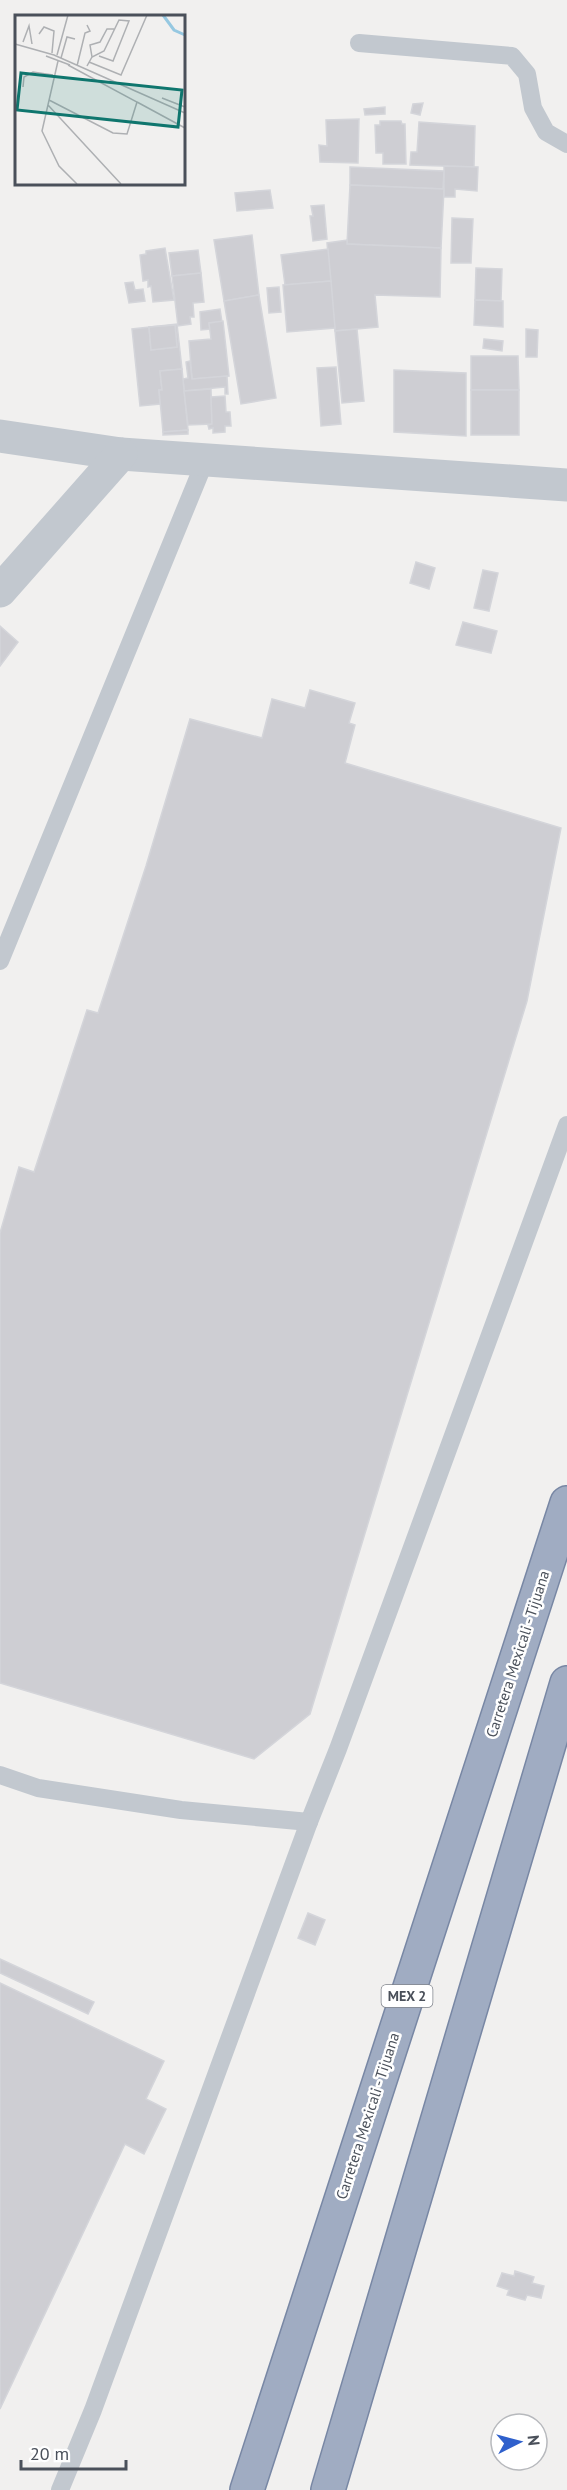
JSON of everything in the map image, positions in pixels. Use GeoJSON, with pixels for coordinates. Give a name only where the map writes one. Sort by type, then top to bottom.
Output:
{"type":"FeatureCollection","features":[{"type":"Feature","properties":{"kind":"highway","name":"Carretera Mexicali - Tijuana"},"geometry":{"type":"LineString","coordinates":[[247,2490],[567,1503]]}},
{"type":"Feature","properties":{"kind":"highway"},"geometry":{"type":"LineString","coordinates":[[328,2490],[567,1683]]}},
{"type":"Feature","properties":{"kind":"street"},"geometry":{"type":"LineString","coordinates":[[0,436],[121,454],[567,485]]}},
{"type":"Feature","properties":{"kind":"street"},"geometry":{"type":"LineString","coordinates":[[0,591],[121,454]]}},
{"type":"Feature","properties":{"kind":"lane"},"geometry":{"type":"LineString","coordinates":[[359,44],[512,56],[527,74],[533,108],[546,132],[567,144]]}},
{"type":"Feature","properties":{"kind":"lane"},"geometry":{"type":"LineString","coordinates":[[0,961],[205,461]]}},
{"type":"Feature","properties":{"kind":"lane"},"geometry":{"type":"LineString","coordinates":[[60,2490],[93,2410],[567,1125]]}},
{"type":"Feature","properties":{"kind":"lane"},"geometry":{"type":"LineString","coordinates":[[0,1775],[38,1788],[181,1810],[309,1822]]}},
{"type":"Feature","properties":{"kind":"building"},"geometry":{"type":"Polygon","coordinates":[[[423,103],[420,115],[411,113],[413,104],[423,103]]]}},
{"type":"Feature","properties":{"kind":"building"},"geometry":{"type":"Polygon","coordinates":[[[385,107],[385,114],[365,115],[364,109],[385,107]]]}},
{"type":"Feature","properties":{"kind":"building"},"geometry":{"type":"Polygon","coordinates":[[[359,119],[358,163],[320,162],[319,145],[327,146],[326,120],[359,119]]]}},
{"type":"Feature","properties":{"kind":"building"},"geometry":{"type":"Polygon","coordinates":[[[380,121],[401,121],[405,124],[406,164],[383,164],[383,153],[376,153],[375,125],[380,125],[380,121]]]}},
{"type":"Feature","properties":{"kind":"building"},"geometry":{"type":"Polygon","coordinates":[[[419,122],[475,126],[474,167],[410,165],[411,152],[417,152],[419,122]]]}},
{"type":"Feature","properties":{"kind":"building"},"geometry":{"type":"Polygon","coordinates":[[[444,166],[478,167],[477,191],[455,189],[455,197],[444,197],[444,166]]]}},
{"type":"Feature","properties":{"kind":"building"},"geometry":{"type":"Polygon","coordinates":[[[350,167],[444,171],[443,189],[350,185],[350,167]]]}},
{"type":"Feature","properties":{"kind":"building"},"geometry":{"type":"Polygon","coordinates":[[[350,185],[444,189],[441,248],[347,244],[350,185]]]}},
{"type":"Feature","properties":{"kind":"building"},"geometry":{"type":"Polygon","coordinates":[[[270,190],[273,208],[237,211],[235,193],[270,190]]]}},
{"type":"Feature","properties":{"kind":"building"},"geometry":{"type":"Polygon","coordinates":[[[324,205],[327,239],[313,241],[311,206],[324,205]]]}},
{"type":"Feature","properties":{"kind":"building"},"geometry":{"type":"Polygon","coordinates":[[[452,218],[473,219],[471,263],[451,263],[452,218]]]}},
{"type":"Feature","properties":{"kind":"building"},"geometry":{"type":"Polygon","coordinates":[[[252,235],[259,295],[224,301],[214,240],[252,235]]]}},
{"type":"Feature","properties":{"kind":"building"},"geometry":{"type":"Polygon","coordinates":[[[347,240],[347,244],[441,248],[440,297],[375,295],[378,327],[335,331],[327,243],[347,240]]]}},
{"type":"Feature","properties":{"kind":"building"},"geometry":{"type":"Polygon","coordinates":[[[165,248],[174,300],[153,302],[151,286],[148,287],[148,280],[143,281],[140,255],[146,254],[146,251],[165,248]]]}},
{"type":"Feature","properties":{"kind":"building"},"geometry":{"type":"Polygon","coordinates":[[[328,249],[331,281],[285,285],[281,255],[328,249]]]}},
{"type":"Feature","properties":{"kind":"building"},"geometry":{"type":"Polygon","coordinates":[[[198,250],[201,273],[172,276],[169,253],[198,250]]]}},
{"type":"Feature","properties":{"kind":"building"},"geometry":{"type":"Polygon","coordinates":[[[476,268],[502,269],[501,301],[475,300],[476,268]]]}},
{"type":"Feature","properties":{"kind":"building"},"geometry":{"type":"Polygon","coordinates":[[[201,273],[204,302],[193,303],[194,317],[190,317],[191,324],[178,326],[172,276],[201,273]]]}},
{"type":"Feature","properties":{"kind":"building"},"geometry":{"type":"Polygon","coordinates":[[[331,281],[335,328],[287,332],[283,285],[331,281]]]}},
{"type":"Feature","properties":{"kind":"building"},"geometry":{"type":"Polygon","coordinates":[[[133,282],[135,290],[143,289],[145,301],[129,303],[125,283],[133,282]]]}},
{"type":"Feature","properties":{"kind":"building"},"geometry":{"type":"Polygon","coordinates":[[[279,287],[281,312],[269,313],[267,288],[279,287]]]}},
{"type":"Feature","properties":{"kind":"building"},"geometry":{"type":"Polygon","coordinates":[[[259,295],[276,398],[241,404],[224,301],[259,295]]]}},
{"type":"Feature","properties":{"kind":"building"},"geometry":{"type":"Polygon","coordinates":[[[475,300],[503,301],[503,327],[474,325],[475,300]]]}},
{"type":"Feature","properties":{"kind":"building"},"geometry":{"type":"Polygon","coordinates":[[[220,309],[222,322],[209,323],[210,329],[201,330],[200,312],[220,309]]]}},
{"type":"Feature","properties":{"kind":"building"},"geometry":{"type":"Polygon","coordinates":[[[223,321],[229,376],[192,379],[189,341],[211,339],[209,323],[223,321]]]}},
{"type":"Feature","properties":{"kind":"building"},"geometry":{"type":"Polygon","coordinates":[[[177,324],[182,369],[160,371],[162,390],[159,390],[160,404],[140,406],[132,329],[149,327],[151,350],[177,347],[175,325],[152,327],[177,324]]]}},
{"type":"Feature","properties":{"kind":"building"},"geometry":{"type":"Polygon","coordinates":[[[175,325],[177,347],[151,350],[149,327],[175,325]]]}},
{"type":"Feature","properties":{"kind":"building"},"geometry":{"type":"Polygon","coordinates":[[[357,329],[364,401],[342,403],[335,331],[357,329]]]}},
{"type":"Feature","properties":{"kind":"building"},"geometry":{"type":"Polygon","coordinates":[[[526,329],[538,330],[537,357],[526,357],[526,329]]]}},
{"type":"Feature","properties":{"kind":"building"},"geometry":{"type":"Polygon","coordinates":[[[484,339],[503,341],[502,351],[483,348],[484,339]]]}},
{"type":"Feature","properties":{"kind":"building"},"geometry":{"type":"Polygon","coordinates":[[[471,356],[518,356],[519,390],[471,390],[471,356]]]}},
{"type":"Feature","properties":{"kind":"building"},"geometry":{"type":"Polygon","coordinates":[[[190,361],[192,379],[227,376],[228,394],[225,394],[225,387],[184,391],[183,379],[188,378],[186,362],[190,361]]]}},
{"type":"Feature","properties":{"kind":"building"},"geometry":{"type":"Polygon","coordinates":[[[336,367],[341,424],[321,426],[317,368],[336,367]]]}},
{"type":"Feature","properties":{"kind":"building"},"geometry":{"type":"Polygon","coordinates":[[[182,369],[188,430],[163,432],[159,390],[162,390],[160,371],[182,369]]]}},
{"type":"Feature","properties":{"kind":"building"},"geometry":{"type":"Polygon","coordinates":[[[394,370],[466,373],[466,436],[394,432],[394,370]]]}},
{"type":"Feature","properties":{"kind":"building"},"geometry":{"type":"Polygon","coordinates":[[[211,389],[212,424],[188,425],[184,391],[211,389]]]}},
{"type":"Feature","properties":{"kind":"building"},"geometry":{"type":"Polygon","coordinates":[[[471,390],[519,390],[519,435],[471,435],[471,390]]]}},
{"type":"Feature","properties":{"kind":"building"},"geometry":{"type":"Polygon","coordinates":[[[225,396],[226,412],[230,412],[231,426],[225,426],[225,432],[213,433],[213,428],[209,429],[208,425],[212,424],[211,397],[225,396]]]}},
{"type":"Feature","properties":{"kind":"building"},"geometry":{"type":"Polygon","coordinates":[[[188,430],[188,434],[163,435],[163,432],[188,430]]]}},
{"type":"Feature","properties":{"kind":"building"},"geometry":{"type":"Polygon","coordinates":[[[416,562],[435,568],[429,589],[410,583],[416,562]]]}},
{"type":"Feature","properties":{"kind":"building"},"geometry":{"type":"Polygon","coordinates":[[[483,570],[498,573],[489,611],[474,608],[483,570]]]}},
{"type":"Feature","properties":{"kind":"building"},"geometry":{"type":"Polygon","coordinates":[[[463,622],[497,631],[491,653],[456,645],[463,622]]]}},
{"type":"Feature","properties":{"kind":"building"},"geometry":{"type":"Polygon","coordinates":[[[0,626],[18,642],[0,666],[0,626]]]}},
{"type":"Feature","properties":{"kind":"building"},"geometry":{"type":"Polygon","coordinates":[[[310,690],[355,703],[349,723],[355,725],[345,763],[561,828],[527,1001],[310,1714],[254,1759],[0,1683],[0,1233],[19,1167],[34,1172],[87,1010],[98,1013],[146,866],[190,719],[262,738],[272,699],[305,708],[310,690]]]}},
{"type":"Feature","properties":{"kind":"building"},"geometry":{"type":"Polygon","coordinates":[[[308,1913],[325,1920],[315,1945],[298,1938],[308,1913]]]}},
{"type":"Feature","properties":{"kind":"building"},"geometry":{"type":"Polygon","coordinates":[[[0,1959],[94,2002],[88,2014],[0,1973],[0,1959]]]}},
{"type":"Feature","properties":{"kind":"building"},"geometry":{"type":"Polygon","coordinates":[[[0,1983],[164,2061],[146,2099],[166,2109],[144,2154],[125,2144],[0,2409],[0,1983]]]}},
{"type":"Feature","properties":{"kind":"building"},"geometry":{"type":"Polygon","coordinates":[[[515,2271],[534,2277],[532,2283],[544,2286],[541,2298],[527,2295],[525,2300],[507,2295],[509,2290],[497,2286],[502,2273],[514,2276],[515,2271]]]}}]}
